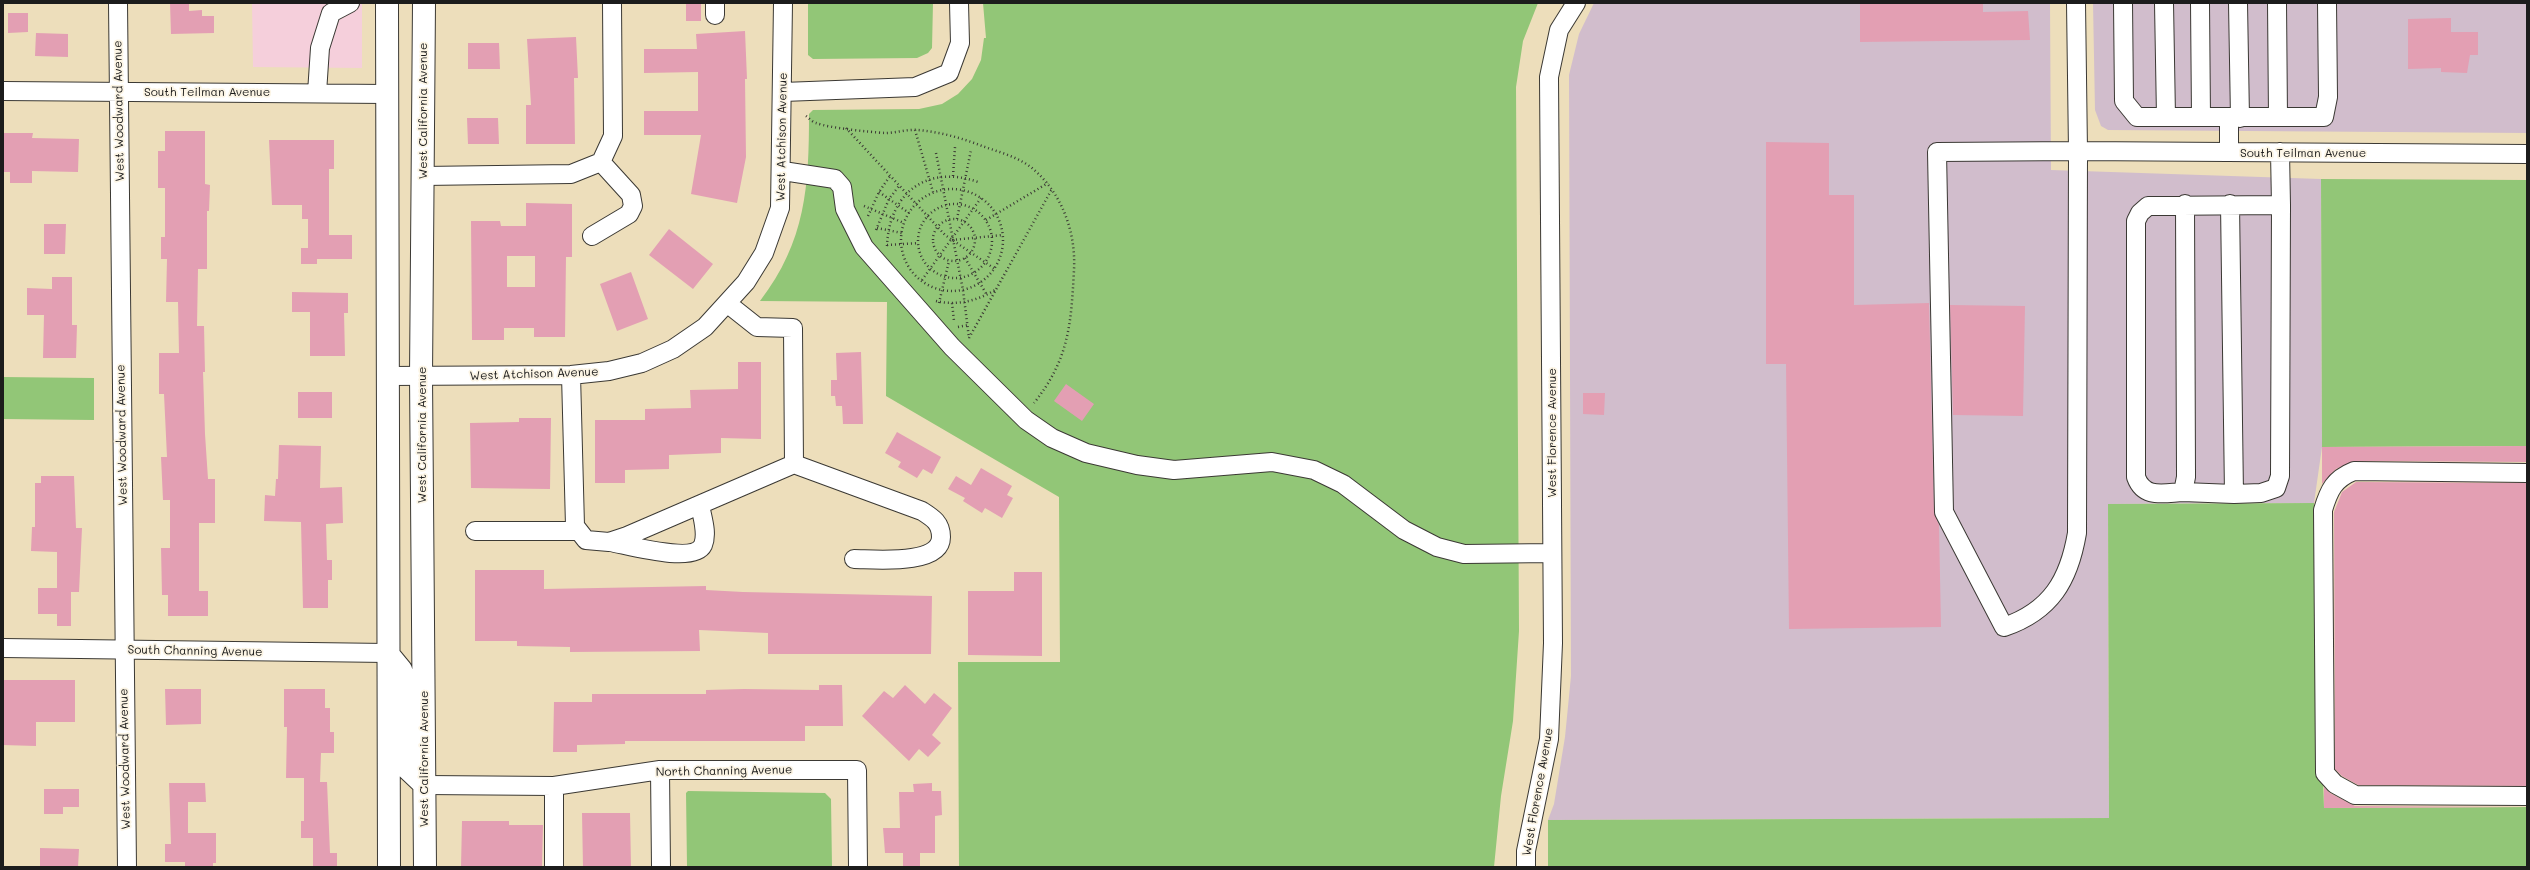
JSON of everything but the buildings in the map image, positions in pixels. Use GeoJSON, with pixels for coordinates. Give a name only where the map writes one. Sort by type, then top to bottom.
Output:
{"type":"FeatureCollection","features":[{"type":"Feature","properties":{"kind":"main road"},"geometry":{"type":"LineString","coordinates":[[387,3],[387,653],[389,867]]}},
{"type":"Feature","properties":{"kind":"main road","name":"West California Avenue"},"geometry":{"type":"LineString","coordinates":[[424,3],[421,376],[425,867]]}},
{"type":"Feature","properties":{"kind":"main road"},"geometry":{"type":"LineString","coordinates":[[387,653],[401,670],[405,682],[406,768],[425,785]]}},
{"type":"Feature","properties":{"kind":"street","name":"West Woodward Avenue"},"geometry":{"type":"LineString","coordinates":[[118,3],[126,867]]}},
{"type":"Feature","properties":{"kind":"street"},"geometry":{"type":"LineString","coordinates":[[317,93],[320,48],[331,13],[350,3]]}},
{"type":"Feature","properties":{"kind":"street"},"geometry":{"type":"LineString","coordinates":[[423,176],[571,174],[601,162],[613,136],[612,3]]}},
{"type":"Feature","properties":{"kind":"street","name":"West Atchison Avenue"},"geometry":{"type":"LineString","coordinates":[[388,376],[571,375],[609,371],[642,363],[673,349],[705,327],[728,304],[746,282],[764,252],[780,208],[783,171],[783,3]]}},
{"type":"Feature","properties":{"kind":"street"},"geometry":{"type":"LineString","coordinates":[[783,92],[915,87],[949,73],[960,43],[959,3]]}},
{"type":"Feature","properties":{"kind":"street","name":"West Florence Avenue"},"geometry":{"type":"LineString","coordinates":[[1526,867],[1526,851],[1549,739],[1553,643],[1549,77],[1560,30],[1576,3]]}},
{"type":"Feature","properties":{"kind":"street"},"geometry":{"type":"LineString","coordinates":[[2076,3],[2078,151],[2077,533],[2070,564],[2058,590],[2043,607],[2030,616],[2004,626],[1944,512],[1937,152],[2078,151]]}},
{"type":"Feature","properties":{"kind":"street"},"geometry":{"type":"LineString","coordinates":[[2123,3],[2124,102],[2137,117],[2234,118],[2324,117],[2327,111],[2327,3]]}},
{"type":"Feature","properties":{"kind":"street"},"geometry":{"type":"LineString","coordinates":[[2164,3],[2166,117]]}},
{"type":"Feature","properties":{"kind":"street"},"geometry":{"type":"LineString","coordinates":[[2200,3],[2201,117]]}},
{"type":"Feature","properties":{"kind":"street"},"geometry":{"type":"LineString","coordinates":[[2229,152],[2234,118],[2238,3]]}},
{"type":"Feature","properties":{"kind":"street"},"geometry":{"type":"LineString","coordinates":[[2277,3],[2278,117]]}},
{"type":"Feature","properties":{"kind":"street","name":"South Teilman Avenue"},"geometry":{"type":"LineString","coordinates":[[3,91],[387,94]]}},
{"type":"Feature","properties":{"kind":"street","name":"South Teilman Avenue"},"geometry":{"type":"LineString","coordinates":[[2078,151],[2527,154]]}},
{"type":"Feature","properties":{"kind":"street"},"geometry":{"type":"LineString","coordinates":[[2280,152],[2281,205],[2280,476],[2276,488],[2261,493],[2234,494],[2147,492],[2140,487],[2136,477],[2136,221],[2140,213],[2148,206],[2185,204],[2281,205]]}},
{"type":"Feature","properties":{"kind":"street"},"geometry":{"type":"LineString","coordinates":[[592,236],[629,214],[633,206],[631,195],[601,162]]}},
{"type":"Feature","properties":{"kind":"street"},"geometry":{"type":"LineString","coordinates":[[783,171],[834,179],[842,187],[845,209],[869,246],[911,295],[935,327],[1023,417],[1052,438],[1086,453],[1137,465],[1174,470],[1272,462],[1314,470],[1343,484],[1404,530],[1437,547],[1464,554],[1552,553]]}},
{"type":"Feature","properties":{"kind":"street"},"geometry":{"type":"LineString","coordinates":[[2183,492],[2186,477],[2185,204]]}},
{"type":"Feature","properties":{"kind":"street"},"geometry":{"type":"LineString","coordinates":[[2230,204],[2234,494]]}},
{"type":"Feature","properties":{"kind":"street"},"geometry":{"type":"LineString","coordinates":[[728,304],[758,327],[793,328],[794,464]]}},
{"type":"Feature","properties":{"kind":"street"},"geometry":{"type":"LineString","coordinates":[[571,375],[577,531],[586,540],[610,542],[669,553],[685,554],[695,552],[702,546],[705,538],[700,505]]}},
{"type":"Feature","properties":{"kind":"street"},"geometry":{"type":"LineString","coordinates":[[610,542],[794,464],[922,511],[935,519],[941,530],[941,540],[933,551],[911,559],[854,559]]}},
{"type":"Feature","properties":{"kind":"street"},"geometry":{"type":"LineString","coordinates":[[2527,473],[2354,471],[2340,477],[2329,491],[2322,510],[2325,773],[2335,784],[2355,795],[2527,796]]}},
{"type":"Feature","properties":{"kind":"street"},"geometry":{"type":"LineString","coordinates":[[475,531],[577,531]]}},
{"type":"Feature","properties":{"kind":"street","name":"South Channing Avenue"},"geometry":{"type":"LineString","coordinates":[[3,648],[387,653]]}},
{"type":"Feature","properties":{"kind":"street"},"geometry":{"type":"LineString","coordinates":[[660,770],[661,867]]}},
{"type":"Feature","properties":{"kind":"street","name":"North Channing Avenue"},"geometry":{"type":"LineString","coordinates":[[425,785],[554,786],[660,770],[857,770],[858,867]]}},
{"type":"Feature","properties":{"kind":"street"},"geometry":{"type":"LineString","coordinates":[[554,786],[554,867]]}},
{"type":"Feature","properties":{"kind":"path"},"geometry":{"type":"LineString","coordinates":[[806,116],[815,123],[885,133],[915,130],[957,138],[1007,155],[1031,167],[1048,183],[1066,217],[1075,250],[1068,337],[1062,359],[1050,380],[1023,417]]}},
{"type":"Feature","properties":{"kind":"path"},"geometry":{"type":"LineString","coordinates":[[846,127],[938,227],[952,240],[994,269]]}},
{"type":"Feature","properties":{"kind":"path"},"geometry":{"type":"LineString","coordinates":[[915,130],[933,192]]}},
{"type":"Feature","properties":{"kind":"path"},"geometry":{"type":"LineString","coordinates":[[953,176],[955,148]]}},
{"type":"Feature","properties":{"kind":"path"},"geometry":{"type":"LineString","coordinates":[[957,219],[971,150]]}},
{"type":"Feature","properties":{"kind":"path"},"geometry":{"type":"LineString","coordinates":[[936,153],[956,261],[963,290],[969,338]]}},
{"type":"Feature","properties":{"kind":"path"},"geometry":{"type":"LineString","coordinates":[[868,217],[879,192],[890,176]]}},
{"type":"Feature","properties":{"kind":"path"},"geometry":{"type":"LineString","coordinates":[[888,251],[887,245],[893,218],[907,194],[916,184],[929,178],[953,176],[965,177],[978,182]]}},
{"type":"Feature","properties":{"kind":"path"},"geometry":{"type":"LineString","coordinates":[[986,220],[1048,183]]}},
{"type":"Feature","properties":{"kind":"path"},"geometry":{"type":"LineString","coordinates":[[899,186],[889,199],[869,246],[918,243]]}},
{"type":"Feature","properties":{"kind":"path"},"geometry":{"type":"LineString","coordinates":[[943,190],[963,190],[981,198],[996,213],[1003,235],[1000,258],[994,269],[980,282],[963,290],[942,290],[922,280],[907,264],[902,245],[904,223],[909,213],[916,204],[933,192],[943,190]]}},
{"type":"Feature","properties":{"kind":"path"},"geometry":{"type":"LineString","coordinates":[[960,354],[1052,190]]}},
{"type":"Feature","properties":{"kind":"path"},"geometry":{"type":"LineString","coordinates":[[879,192],[909,213]]}},
{"type":"Feature","properties":{"kind":"path"},"geometry":{"type":"LineString","coordinates":[[981,198],[911,295],[939,302],[952,303],[964,302],[987,295],[994,290]]}},
{"type":"Feature","properties":{"kind":"path"},"geometry":{"type":"LineString","coordinates":[[960,203],[974,208],[986,220],[993,236],[992,249],[987,260],[974,273],[960,278],[945,277],[930,268],[924,262],[918,243],[920,226],[927,215],[946,204],[960,203]]}},
{"type":"Feature","properties":{"kind":"path"},"geometry":{"type":"LineString","coordinates":[[860,205],[904,223]]}},
{"type":"Feature","properties":{"kind":"path"},"geometry":{"type":"LineString","coordinates":[[957,219],[964,221],[970,226],[975,238],[971,253],[965,258],[956,261],[949,261],[940,256],[934,246],[933,239],[938,227],[949,220],[957,219]]}},
{"type":"Feature","properties":{"kind":"path"},"geometry":{"type":"LineString","coordinates":[[952,240],[1003,235]]}},
{"type":"Feature","properties":{"kind":"path"},"geometry":{"type":"LineString","coordinates":[[965,258],[987,295]]}},
{"type":"Feature","properties":{"kind":"path"},"geometry":{"type":"LineString","coordinates":[[935,327],[939,302],[949,261]]}},
{"type":"Feature","properties":{"kind":"path"},"geometry":{"type":"LineString","coordinates":[[952,303],[954,327]]}},
{"type":"Feature","properties":{"kind":"shaded area"},"geometry":{"type":"Polygon","coordinates":[[[252,3],[362,3],[362,68],[253,67],[252,3]]]}},
{"type":"Feature","properties":{"kind":"shaded area"},"geometry":{"type":"Polygon","coordinates":[[[1594,3],[2050,3],[2051,170],[2321,179],[2322,447],[2314,503],[2108,504],[2109,818],[1548,820],[1554,804],[1565,737],[1571,676],[1569,75],[1579,34],[1594,3]]]}},
{"type":"Feature","properties":{"kind":"shaded area"},"geometry":{"type":"Polygon","coordinates":[[[2093,3],[2527,3],[2527,133],[2108,130],[2101,126],[2095,110],[2093,3]]]}},
{"type":"Feature","properties":{"kind":"green space"},"geometry":{"type":"Polygon","coordinates":[[[808,3],[933,3],[932,48],[928,53],[917,58],[813,59],[808,55],[808,3]]]}},
{"type":"Feature","properties":{"kind":"green space"},"geometry":{"type":"Polygon","coordinates":[[[983,3],[1538,3],[1523,41],[1516,87],[1519,631],[1513,721],[1501,796],[1494,867],[959,867],[958,662],[1060,662],[1059,497],[886,396],[887,302],[760,301],[775,279],[787,257],[796,234],[802,212],[808,165],[809,114],[813,110],[919,109],[942,104],[958,94],[972,79],[981,60],[984,38],[986,38],[983,3]]]}},
{"type":"Feature","properties":{"kind":"green space"},"geometry":{"type":"Polygon","coordinates":[[[2321,179],[2527,180],[2527,446],[2322,447],[2321,179]]]}},
{"type":"Feature","properties":{"kind":"green space"},"geometry":{"type":"Polygon","coordinates":[[[3,377],[94,378],[94,420],[3,419],[3,377]]]}},
{"type":"Feature","properties":{"kind":"green space"},"geometry":{"type":"Polygon","coordinates":[[[2314,503],[2324,808],[2527,807],[2527,867],[1548,867],[1548,820],[2109,818],[2108,504],[2314,503]]]}},
{"type":"Feature","properties":{"kind":"green space"},"geometry":{"type":"Polygon","coordinates":[[[688,791],[825,793],[831,799],[832,867],[687,866],[686,793],[688,791]]]}}]}
